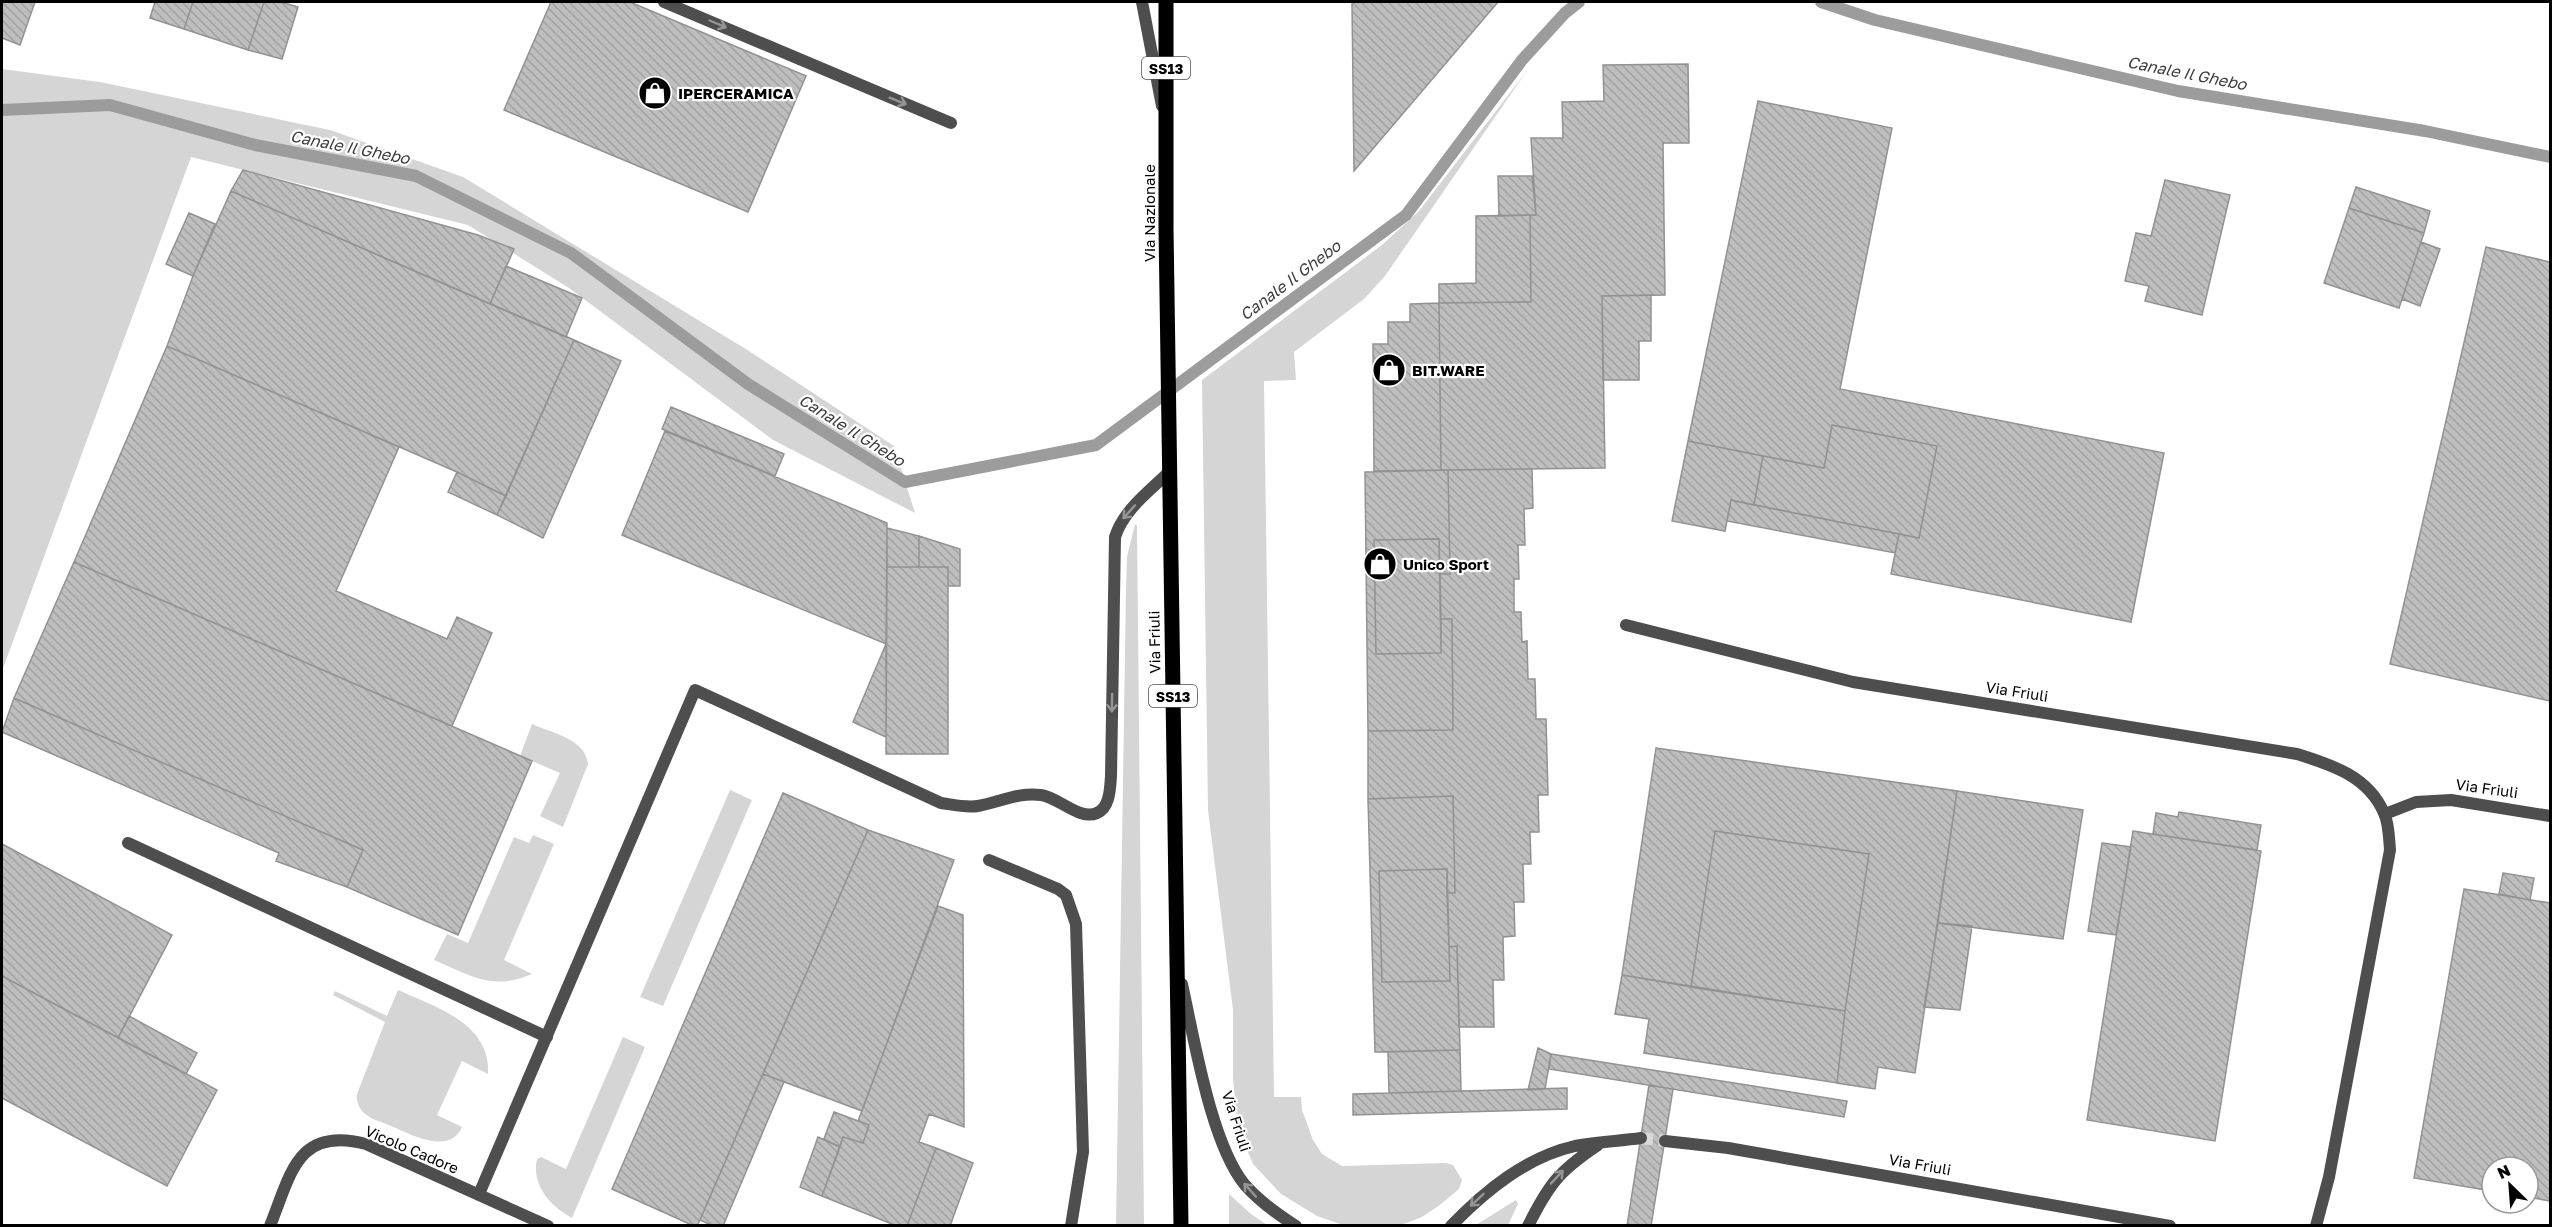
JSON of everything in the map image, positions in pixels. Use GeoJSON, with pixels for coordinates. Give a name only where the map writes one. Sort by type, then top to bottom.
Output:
{"type":"FeatureCollection","features":[{"type":"Feature","properties":{"kind":"main road","name":"Via Nazionale"},"geometry":{"type":"LineString","coordinates":[[1166,2],[1170,424]]}},
{"type":"Feature","properties":{"kind":"main road","name":"Via Friuli"},"geometry":{"type":"LineString","coordinates":[[1170,424],[1181,1226]]}},
{"type":"Feature","properties":{"kind":"street"},"geometry":{"type":"LineString","coordinates":[[664,2],[951,123]]}},
{"type":"Feature","properties":{"kind":"street"},"geometry":{"type":"LineString","coordinates":[[1142,2],[1167,134]]}},
{"type":"Feature","properties":{"kind":"street"},"geometry":{"type":"LineString","coordinates":[[479,1194],[695,690],[941,803],[962,807],[977,806],[1024,794],[1042,795],[1082,813],[1092,815],[1105,807],[1111,776],[1115,537],[1126,514],[1170,471]]}},
{"type":"Feature","properties":{"kind":"street","name":"Via Friuli"},"geometry":{"type":"LineString","coordinates":[[1626,625],[1853,682],[2297,754],[2337,767],[2368,788],[2385,814],[2390,850],[2329,1177],[2316,1226]]}},
{"type":"Feature","properties":{"kind":"street","name":"Via Friuli"},"geometry":{"type":"LineString","coordinates":[[2385,814],[2416,802],[2451,800],[2550,816]]}},
{"type":"Feature","properties":{"kind":"street"},"geometry":{"type":"LineString","coordinates":[[128,843],[547,1037]]}},
{"type":"Feature","properties":{"kind":"street"},"geometry":{"type":"LineString","coordinates":[[990,860],[1058,889],[1066,895],[1074,916],[1083,1152],[1071,1226]]}},
{"type":"Feature","properties":{"kind":"street","name":"Via Friuli"},"geometry":{"type":"LineString","coordinates":[[1178,968],[1217,1129],[1232,1164],[1244,1184],[1260,1201],[1296,1226]]}},
{"type":"Feature","properties":{"kind":"street"},"geometry":{"type":"LineString","coordinates":[[1451,1226],[1485,1192],[1506,1176],[1574,1146],[1641,1138]]}},
{"type":"Feature","properties":{"kind":"street","name":"Vicolo Cadore"},"geometry":{"type":"LineString","coordinates":[[270,1226],[294,1167],[304,1152],[330,1140],[347,1139],[366,1144],[548,1226]]}},
{"type":"Feature","properties":{"kind":"street","name":"Via Friuli"},"geometry":{"type":"LineString","coordinates":[[1665,1141],[1728,1148],[2170,1226]]}},
{"type":"Feature","properties":{"kind":"street"},"geometry":{"type":"LineString","coordinates":[[1528,1226],[1554,1180],[1573,1161],[1602,1143]]}},
{"type":"Feature","properties":{"kind":"shaded area"},"geometry":{"type":"Polygon","coordinates":[[[1529,68],[1385,276],[1364,299],[1294,352],[1296,380],[1264,381],[1274,1097],[1301,1097],[1302,1110],[1313,1140],[1322,1154],[1342,1166],[1445,1163],[1453,1165],[1462,1180],[1459,1189],[1441,1204],[1422,1217],[1401,1225],[1343,1225],[1317,1216],[1281,1194],[1253,1164],[1238,1129],[1233,1079],[1233,1010],[1208,810],[1202,380],[1382,245],[1419,211],[1529,68]]]}},
{"type":"Feature","properties":{"kind":"shaded area"},"geometry":{"type":"Polygon","coordinates":[[[2,69],[100,82],[330,130],[463,177],[749,351],[894,446],[915,513],[773,440],[569,288],[468,225],[191,157],[2,671],[2,69]]]}},
{"type":"Feature","properties":{"kind":"shaded area"},"geometry":{"type":"Polygon","coordinates":[[[1135,524],[1137,526],[1144,1225],[1116,1226],[1126,590],[1127,557],[1135,524]]]}},
{"type":"Feature","properties":{"kind":"shaded area"},"geometry":{"type":"Polygon","coordinates":[[[532,724],[567,738],[581,748],[586,755],[588,764],[563,827],[540,816],[560,773],[520,756],[532,724]]]}},
{"type":"Feature","properties":{"kind":"shaded area"},"geometry":{"type":"Polygon","coordinates":[[[730,790],[752,800],[663,1006],[640,997],[730,790]]]}},
{"type":"Feature","properties":{"kind":"shaded area"},"geometry":{"type":"Polygon","coordinates":[[[533,835],[554,844],[504,960],[532,974],[518,979],[494,981],[471,976],[434,960],[447,934],[468,943],[514,837],[529,843],[533,835]]]}},
{"type":"Feature","properties":{"kind":"shaded area"},"geometry":{"type":"Polygon","coordinates":[[[398,990],[458,1019],[471,1029],[487,1056],[488,1074],[462,1061],[437,1115],[462,1127],[456,1136],[449,1140],[439,1142],[408,1134],[368,1116],[358,1103],[357,1094],[385,1022],[333,995],[335,991],[387,1016],[398,990]]]}},
{"type":"Feature","properties":{"kind":"shaded area"},"geometry":{"type":"Polygon","coordinates":[[[623,1037],[645,1047],[572,1218],[557,1208],[544,1194],[537,1178],[537,1159],[541,1157],[566,1169],[623,1037]]]}},
{"type":"Feature","properties":{"kind":"shaded area"},"geometry":{"type":"Polygon","coordinates":[[[1229,1194],[1251,1214],[1267,1225],[1229,1225],[1229,1194]]]}},
{"type":"Feature","properties":{"kind":"shaded area"},"geometry":{"type":"Polygon","coordinates":[[[1516,1200],[1518,1204],[1508,1225],[1476,1225],[1516,1200]]]}},
{"type":"Feature","properties":{"kind":"building"},"geometry":{"type":"Polygon","coordinates":[[[2,2],[35,2],[20,45],[2,38],[2,2]]]}},
{"type":"Feature","properties":{"kind":"building"},"geometry":{"type":"Polygon","coordinates":[[[155,2],[193,2],[184,29],[150,18],[155,2]]]}},
{"type":"Feature","properties":{"kind":"building"},"geometry":{"type":"Polygon","coordinates":[[[193,2],[264,2],[248,50],[184,29],[193,2]]]}},
{"type":"Feature","properties":{"kind":"building"},"geometry":{"type":"Polygon","coordinates":[[[264,2],[281,2],[298,7],[282,59],[248,50],[264,2]]]}},
{"type":"Feature","properties":{"kind":"building","name":"IPERCERAMICA"},"geometry":{"type":"Polygon","coordinates":[[[551,2],[630,2],[806,76],[748,212],[504,110],[551,2]]]}},
{"type":"Feature","properties":{"kind":"building"},"geometry":{"type":"Polygon","coordinates":[[[1352,2],[1498,2],[1354,171],[1352,2]]]}},
{"type":"Feature","properties":{"kind":"building"},"geometry":{"type":"Polygon","coordinates":[[[1688,64],[1689,143],[1663,143],[1665,295],[1602,296],[1605,468],[1441,470],[1439,303],[1531,302],[1530,215],[1536,215],[1531,138],[1563,138],[1562,102],[1604,101],[1603,65],[1688,64]]]}},
{"type":"Feature","properties":{"kind":"building"},"geometry":{"type":"Polygon","coordinates":[[[1758,101],[1892,128],[1840,389],[2164,453],[2131,622],[1891,574],[1899,534],[1919,538],[1937,446],[1832,425],[1824,468],[1688,441],[1758,101]]]}},
{"type":"Feature","properties":{"kind":"building"},"geometry":{"type":"Polygon","coordinates":[[[243,170],[478,235],[514,249],[490,304],[231,191],[243,170]]]}},
{"type":"Feature","properties":{"kind":"building"},"geometry":{"type":"Polygon","coordinates":[[[1498,176],[1532,176],[1536,215],[1499,216],[1498,176]]]}},
{"type":"Feature","properties":{"kind":"building"},"geometry":{"type":"Polygon","coordinates":[[[2165,180],[2230,195],[2202,315],[2145,301],[2149,286],[2125,281],[2136,233],[2151,236],[2165,180]]]}},
{"type":"Feature","properties":{"kind":"building"},"geometry":{"type":"Polygon","coordinates":[[[2356,187],[2430,211],[2424,233],[2349,208],[2356,187]]]}},
{"type":"Feature","properties":{"kind":"building"},"geometry":{"type":"Polygon","coordinates":[[[231,191],[574,340],[506,496],[457,472],[167,346],[193,276],[231,191]]]}},
{"type":"Feature","properties":{"kind":"building"},"geometry":{"type":"Polygon","coordinates":[[[2349,208],[2424,233],[2399,308],[2324,283],[2349,208]]]}},
{"type":"Feature","properties":{"kind":"building"},"geometry":{"type":"Polygon","coordinates":[[[189,213],[215,224],[193,276],[166,264],[189,213]]]}},
{"type":"Feature","properties":{"kind":"building"},"geometry":{"type":"Polygon","coordinates":[[[1530,215],[1531,302],[1439,303],[1439,284],[1476,283],[1476,216],[1530,215]]]}},
{"type":"Feature","properties":{"kind":"building"},"geometry":{"type":"Polygon","coordinates":[[[2421,242],[2440,249],[2420,306],[2402,299],[2421,242]]]}},
{"type":"Feature","properties":{"kind":"building"},"geometry":{"type":"Polygon","coordinates":[[[2486,247],[2550,262],[2550,701],[2390,664],[2486,247]]]}},
{"type":"Feature","properties":{"kind":"building"},"geometry":{"type":"Polygon","coordinates":[[[506,266],[582,298],[566,337],[490,304],[506,266]]]}},
{"type":"Feature","properties":{"kind":"building"},"geometry":{"type":"Polygon","coordinates":[[[1651,295],[1651,341],[1639,341],[1639,380],[1603,380],[1602,296],[1651,295]]]}},
{"type":"Feature","properties":{"kind":"building"},"geometry":{"type":"Polygon","coordinates":[[[1439,303],[1441,470],[1374,471],[1373,344],[1388,344],[1388,322],[1410,322],[1410,304],[1439,303]]]}},
{"type":"Feature","properties":{"kind":"building"},"geometry":{"type":"Polygon","coordinates":[[[574,340],[621,361],[543,538],[497,515],[574,340]]]}},
{"type":"Feature","properties":{"kind":"building"},"geometry":{"type":"Polygon","coordinates":[[[167,346],[399,447],[336,591],[447,639],[457,617],[492,633],[452,726],[74,562],[167,346]]]}},
{"type":"Feature","properties":{"kind":"building"},"geometry":{"type":"Polygon","coordinates":[[[671,407],[784,454],[775,476],[662,429],[671,407]]]}},
{"type":"Feature","properties":{"kind":"building"},"geometry":{"type":"Polygon","coordinates":[[[1832,425],[1937,446],[1919,538],[1754,505],[1763,456],[1824,468],[1832,425]]]}},
{"type":"Feature","properties":{"kind":"building"},"geometry":{"type":"Polygon","coordinates":[[[665,431],[887,523],[886,644],[622,535],[665,431]]]}},
{"type":"Feature","properties":{"kind":"building"},"geometry":{"type":"Polygon","coordinates":[[[1688,441],[1763,456],[1754,505],[1731,500],[1725,531],[1672,521],[1688,441]]]}},
{"type":"Feature","properties":{"kind":"building"},"geometry":{"type":"Polygon","coordinates":[[[1532,469],[1533,508],[1524,509],[1525,545],[1518,545],[1519,579],[1514,579],[1514,612],[1521,612],[1522,642],[1527,641],[1528,679],[1535,679],[1536,719],[1546,719],[1548,795],[1538,795],[1539,832],[1530,832],[1531,864],[1523,864],[1524,902],[1514,902],[1515,936],[1503,937],[1504,980],[1493,980],[1494,1027],[1459,1027],[1457,946],[1449,947],[1447,893],[1455,893],[1453,796],[1368,799],[1368,731],[1453,730],[1452,619],[1441,619],[1440,574],[1450,574],[1448,470],[1532,469]]]}},
{"type":"Feature","properties":{"kind":"building"},"geometry":{"type":"Polygon","coordinates":[[[1448,470],[1450,574],[1440,574],[1439,539],[1374,540],[1376,654],[1441,653],[1441,619],[1452,619],[1453,730],[1368,731],[1365,472],[1448,470]]]}},
{"type":"Feature","properties":{"kind":"building"},"geometry":{"type":"Polygon","coordinates":[[[457,472],[506,496],[497,515],[448,492],[457,472]]]}},
{"type":"Feature","properties":{"kind":"building"},"geometry":{"type":"Polygon","coordinates":[[[1731,500],[1899,534],[1895,553],[1727,521],[1731,500]]]}},
{"type":"Feature","properties":{"kind":"building"},"geometry":{"type":"Polygon","coordinates":[[[887,528],[919,536],[919,567],[887,567],[887,528]]]}},
{"type":"Feature","properties":{"kind":"building"},"geometry":{"type":"Polygon","coordinates":[[[919,536],[960,549],[960,586],[948,586],[948,567],[919,567],[919,536]]]}},
{"type":"Feature","properties":{"kind":"building"},"geometry":{"type":"Polygon","coordinates":[[[1439,539],[1441,653],[1376,654],[1374,540],[1439,539]]]}},
{"type":"Feature","properties":{"kind":"building"},"geometry":{"type":"Polygon","coordinates":[[[74,562],[532,761],[458,935],[347,887],[363,850],[14,698],[74,562]]]}},
{"type":"Feature","properties":{"kind":"building"},"geometry":{"type":"Polygon","coordinates":[[[887,567],[948,567],[948,754],[886,754],[887,567]]]}},
{"type":"Feature","properties":{"kind":"building"},"geometry":{"type":"Polygon","coordinates":[[[886,644],[886,737],[853,722],[886,644]]]}},
{"type":"Feature","properties":{"kind":"building"},"geometry":{"type":"Polygon","coordinates":[[[14,698],[363,850],[347,887],[276,861],[279,853],[2,732],[14,698]]]}},
{"type":"Feature","properties":{"kind":"building"},"geometry":{"type":"Polygon","coordinates":[[[1656,748],[1957,791],[1915,1073],[1878,1067],[1875,1089],[1837,1083],[1845,1011],[1869,854],[1715,831],[1691,987],[1622,975],[1656,748]]]}},
{"type":"Feature","properties":{"kind":"building"},"geometry":{"type":"Polygon","coordinates":[[[1957,791],[2083,810],[2063,939],[1938,923],[1957,791]]]}},
{"type":"Feature","properties":{"kind":"building"},"geometry":{"type":"Polygon","coordinates":[[[783,793],[868,830],[700,1220],[697,1226],[694,1226],[612,1189],[783,793]]]}},
{"type":"Feature","properties":{"kind":"building"},"geometry":{"type":"Polygon","coordinates":[[[1453,796],[1455,893],[1447,893],[1447,869],[1379,871],[1382,982],[1450,981],[1449,947],[1457,946],[1460,1050],[1375,1052],[1368,799],[1453,796]]]}},
{"type":"Feature","properties":{"kind":"building"},"geometry":{"type":"Polygon","coordinates":[[[2179,812],[2261,825],[2257,850],[2153,834],[2156,813],[2178,817],[2179,812]]]}},
{"type":"Feature","properties":{"kind":"building"},"geometry":{"type":"Polygon","coordinates":[[[868,830],[954,860],[862,1111],[763,1074],[868,830]]]}},
{"type":"Feature","properties":{"kind":"building"},"geometry":{"type":"Polygon","coordinates":[[[1715,831],[1869,854],[1845,1011],[1691,987],[1715,831]]]}},
{"type":"Feature","properties":{"kind":"building"},"geometry":{"type":"Polygon","coordinates":[[[2133,831],[2261,851],[2215,1141],[2087,1120],[2133,831]]]}},
{"type":"Feature","properties":{"kind":"building"},"geometry":{"type":"Polygon","coordinates":[[[2102,843],[2131,847],[2116,935],[2088,931],[2102,843]]]}},
{"type":"Feature","properties":{"kind":"building"},"geometry":{"type":"Polygon","coordinates":[[[2,844],[172,935],[118,1038],[2,976],[2,844]]]}},
{"type":"Feature","properties":{"kind":"building"},"geometry":{"type":"Polygon","coordinates":[[[1447,869],[1450,981],[1382,982],[1379,871],[1447,869]]]}},
{"type":"Feature","properties":{"kind":"building"},"geometry":{"type":"Polygon","coordinates":[[[2503,873],[2534,878],[2530,900],[2499,894],[2503,873]]]}},
{"type":"Feature","properties":{"kind":"building"},"geometry":{"type":"Polygon","coordinates":[[[2464,889],[2550,903],[2550,1201],[2540,1199],[2540,1155],[2480,1155],[2480,1189],[2414,1178],[2464,889]]]}},
{"type":"Feature","properties":{"kind":"building"},"geometry":{"type":"Polygon","coordinates":[[[938,906],[963,915],[964,1127],[929,1114],[919,1142],[936,1148],[907,1226],[897,1226],[822,1196],[843,1137],[863,1143],[869,1125],[858,1121],[938,906]]]}},
{"type":"Feature","properties":{"kind":"building"},"geometry":{"type":"Polygon","coordinates":[[[1938,923],[1972,926],[1960,1010],[1924,1007],[1938,923]]]}},
{"type":"Feature","properties":{"kind":"building"},"geometry":{"type":"Polygon","coordinates":[[[1622,975],[1845,1011],[1837,1083],[1644,1053],[1649,1019],[1615,1014],[1622,975]]]}},
{"type":"Feature","properties":{"kind":"building"},"geometry":{"type":"Polygon","coordinates":[[[2,976],[217,1090],[167,1186],[2,1098],[2,976]]]}},
{"type":"Feature","properties":{"kind":"building"},"geometry":{"type":"Polygon","coordinates":[[[129,1016],[197,1053],[186,1074],[118,1038],[129,1016]]]}},
{"type":"Feature","properties":{"kind":"building"},"geometry":{"type":"Polygon","coordinates":[[[1538,1048],[1551,1054],[1545,1089],[1528,1090],[1538,1048]]]}},
{"type":"Feature","properties":{"kind":"building"},"geometry":{"type":"Polygon","coordinates":[[[1460,1050],[1461,1091],[1389,1093],[1388,1052],[1460,1050]]]}},
{"type":"Feature","properties":{"kind":"building"},"geometry":{"type":"Polygon","coordinates":[[[1551,1054],[1847,1101],[1844,1117],[1549,1069],[1551,1054]]]}},
{"type":"Feature","properties":{"kind":"building"},"geometry":{"type":"Polygon","coordinates":[[[763,1074],[784,1082],[723,1226],[713,1226],[700,1220],[763,1074]]]}},
{"type":"Feature","properties":{"kind":"building"},"geometry":{"type":"Polygon","coordinates":[[[1649,1085],[1673,1089],[1651,1226],[1627,1226],[1649,1085]]]}},
{"type":"Feature","properties":{"kind":"building"},"geometry":{"type":"Polygon","coordinates":[[[1567,1088],[1567,1109],[1353,1115],[1353,1094],[1567,1088]]]}},
{"type":"Feature","properties":{"kind":"building"},"geometry":{"type":"Polygon","coordinates":[[[834,1112],[869,1125],[863,1143],[843,1137],[840,1147],[824,1139],[834,1112]]]}},
{"type":"Feature","properties":{"kind":"building"},"geometry":{"type":"Polygon","coordinates":[[[818,1137],[840,1147],[822,1196],[800,1187],[818,1137]]]}},
{"type":"Feature","properties":{"kind":"building"},"geometry":{"type":"Polygon","coordinates":[[[936,1148],[973,1163],[950,1226],[907,1226],[936,1148]]]}},
{"type":"Feature","properties":{"kind":"waterway","name":"Canale Il Ghebo"},"geometry":{"type":"LineString","coordinates":[[2,110],[110,105],[255,145],[416,176],[571,253],[748,384],[905,482],[1096,445],[1406,215],[1522,60],[1565,13],[1579,2]]}},
{"type":"Feature","properties":{"kind":"waterway","name":"Canale Il Ghebo"},"geometry":{"type":"LineString","coordinates":[[1821,2],[1875,20],[2178,91],[2425,131],[2550,157]]}},
{"type":"Feature","properties":{"kind":"tunnel"},"geometry":{"type":"LineString","coordinates":[[1641,1138],[1665,1141]]}},
{"type":"Feature","properties":{"kind":"place","name":"IPERCERAMICA"},"geometry":{"type":"Point","coordinates":[655,93]}},
{"type":"Feature","properties":{"kind":"place","name":"BIT.WARE"},"geometry":{"type":"Point","coordinates":[1389,370]}},
{"type":"Feature","properties":{"kind":"place","name":"Unico Sport"},"geometry":{"type":"Point","coordinates":[1380,564]}}]}
